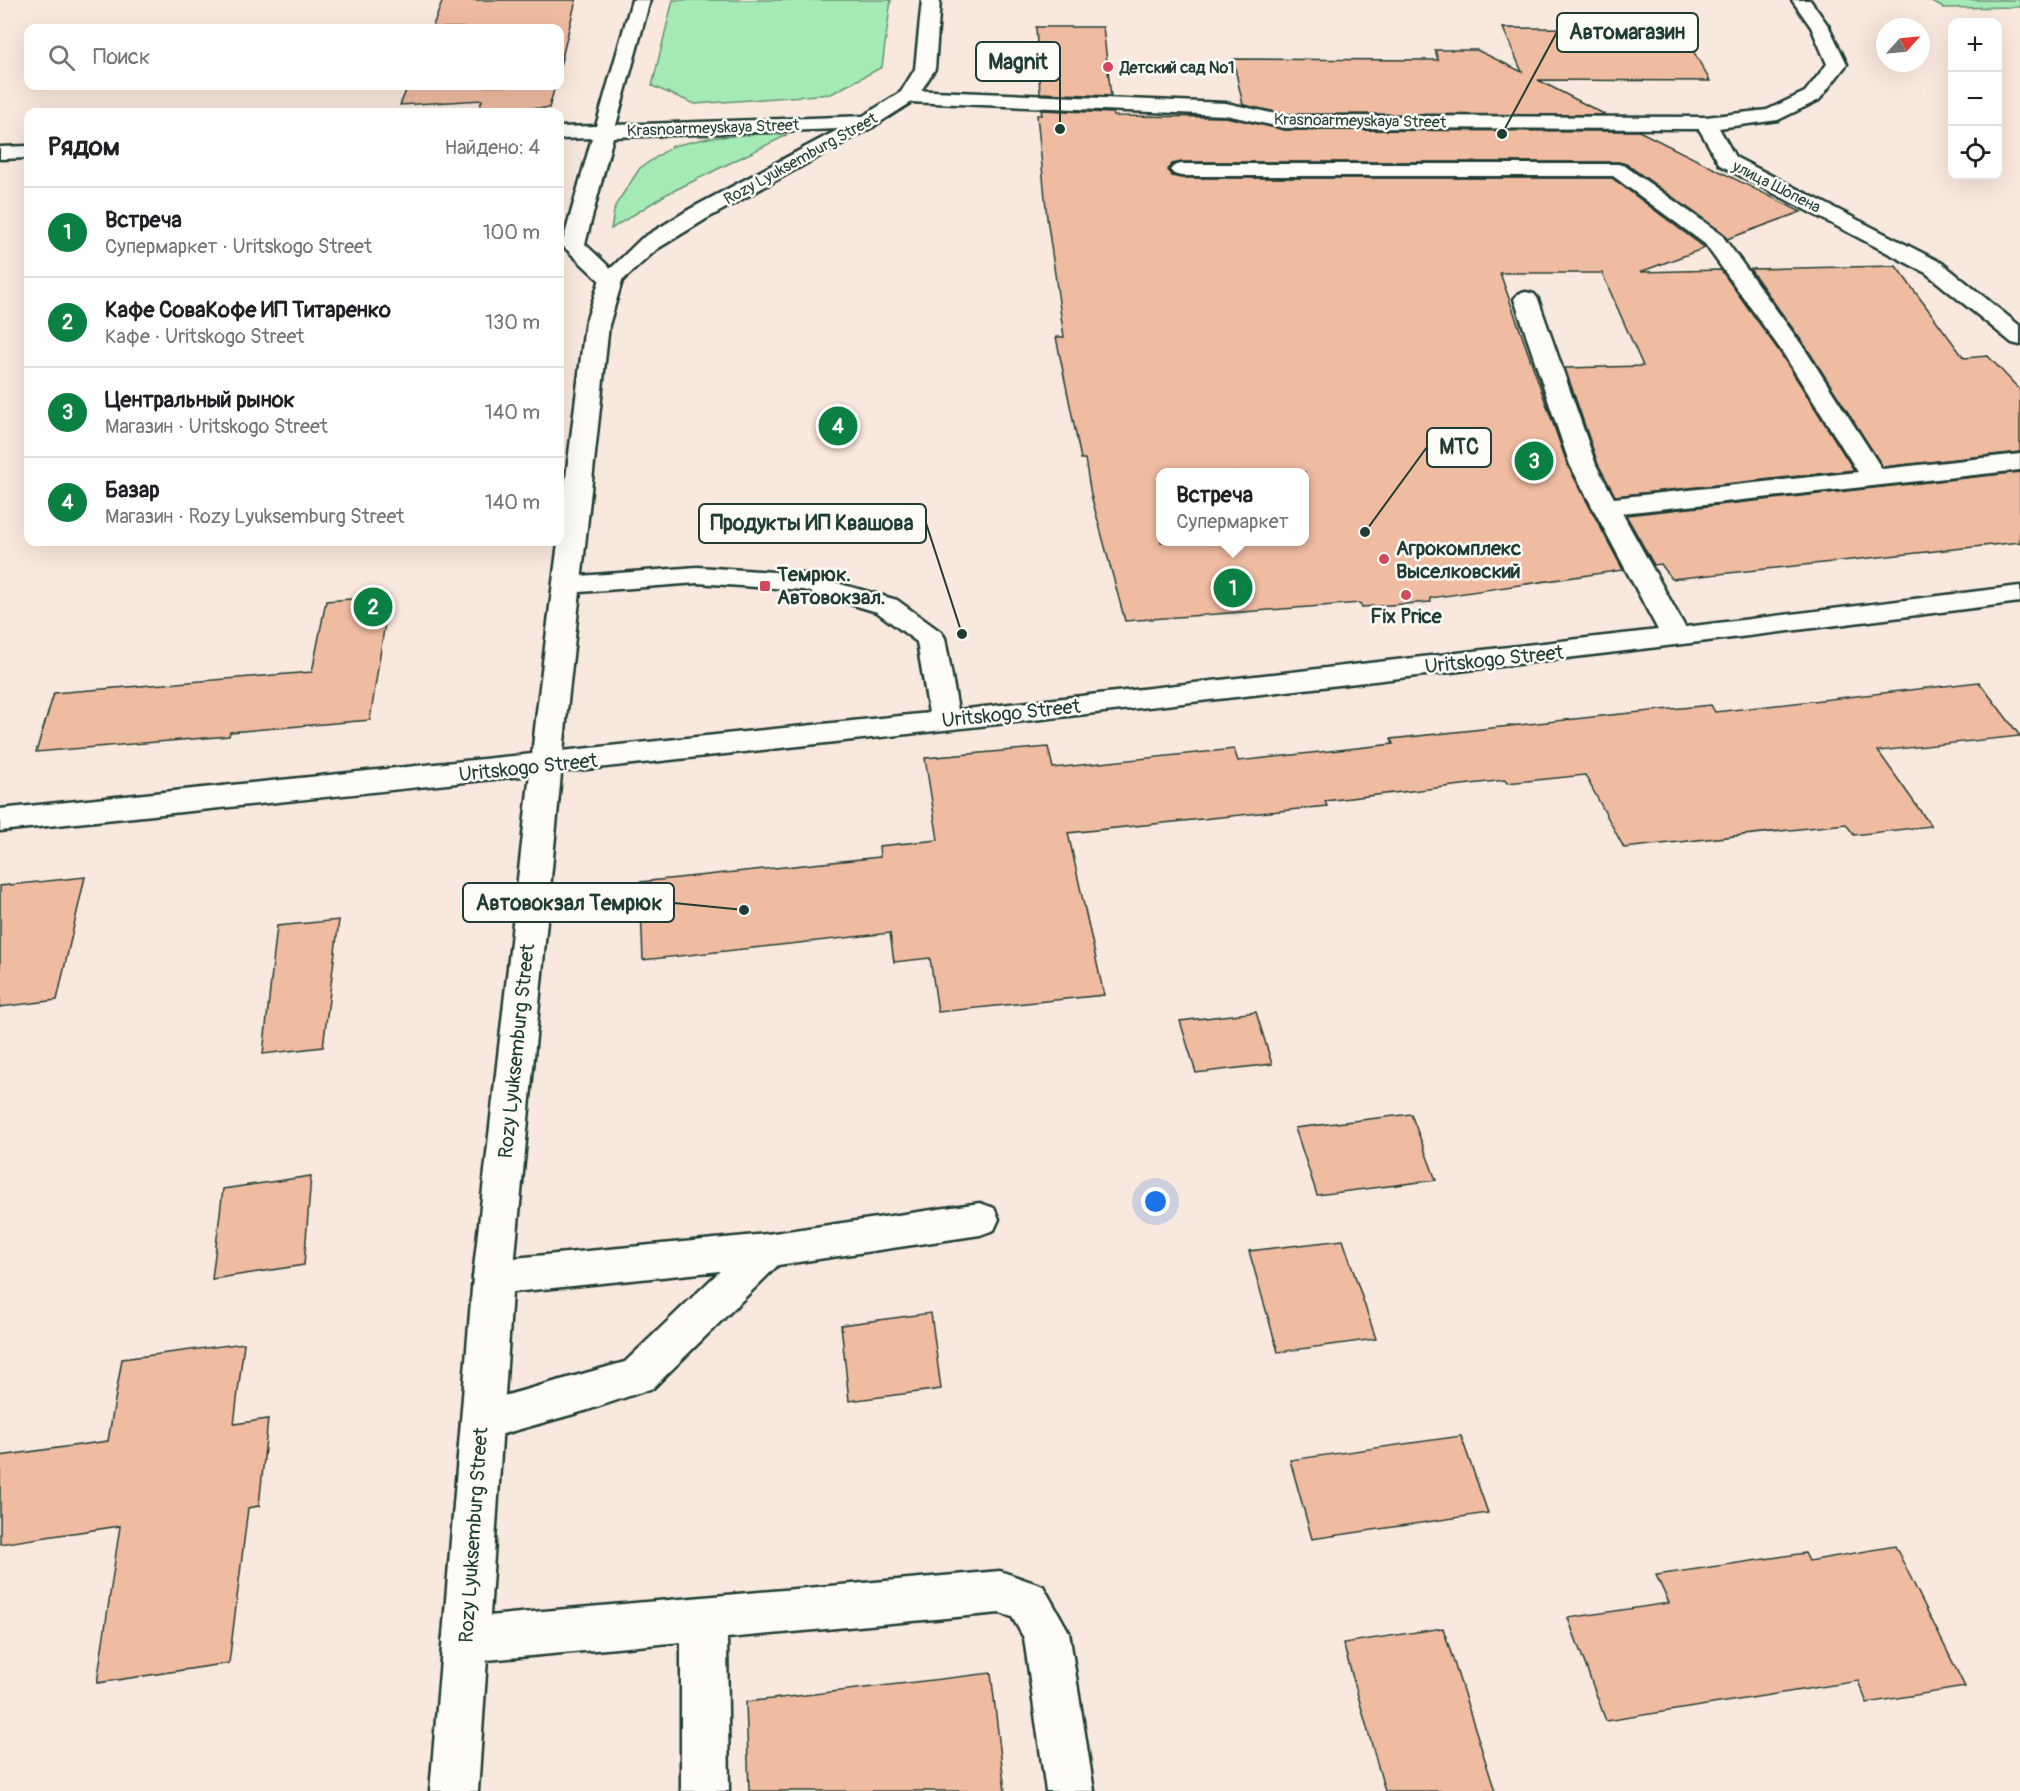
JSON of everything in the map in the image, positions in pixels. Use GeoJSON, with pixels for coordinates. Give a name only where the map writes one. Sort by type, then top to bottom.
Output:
{"type":"FeatureCollection","features":[{"type":"Feature","properties":{"kind":"street"},"geometry":{"type":"LineString","coordinates":[[611,279],[573,245],[641,0]]}},
{"type":"Feature","properties":{"kind":"street","name":"Rozy Lyuksemburg Street"},"geometry":{"type":"LineString","coordinates":[[454,1791],[492,1277],[546,765],[597,325],[611,279],[650,244],[867,122],[908,96],[926,69],[931,0]]}},
{"type":"Feature","properties":{"kind":"street"},"geometry":{"type":"LineString","coordinates":[[1706,123],[1771,116],[1812,96],[1837,64],[1820,27],[1801,0]]}},
{"type":"Feature","properties":{"kind":"street","name":"Krasnoarmeyskaya Street"},"geometry":{"type":"LineString","coordinates":[[908,96],[1226,109],[1285,122],[1706,123]]}},
{"type":"Feature","properties":{"kind":"street","name":"Krasnoarmeyskaya Street"},"geometry":{"type":"LineString","coordinates":[[564,133],[867,122]]}},
{"type":"Feature","properties":{"kind":"street","name":"улица Шопена"},"geometry":{"type":"LineString","coordinates":[[1706,123],[1727,160],[1934,268],[2020,338]]}},
{"type":"Feature","properties":{"kind":"street"},"geometry":{"type":"LineString","coordinates":[[0,153],[24,152]]}},
{"type":"Feature","properties":{"kind":"street"},"geometry":{"type":"LineString","coordinates":[[1181,170],[1618,170],[1713,239],[1792,348],[1875,478]]}},
{"type":"Feature","properties":{"kind":"street"},"geometry":{"type":"LineString","coordinates":[[1526,299],[1583,465],[1677,638]]}},
{"type":"Feature","properties":{"kind":"street"},"geometry":{"type":"LineString","coordinates":[[1605,507],[2020,462]]}},
{"type":"Feature","properties":{"kind":"street"},"geometry":{"type":"LineString","coordinates":[[567,585],[697,575],[805,582],[887,606],[931,638],[945,720]]}},
{"type":"Feature","properties":{"kind":"street","name":"Uritskogo Street"},"geometry":{"type":"LineString","coordinates":[[0,820],[546,765],[1677,638],[2020,594]]}},
{"type":"Feature","properties":{"kind":"street"},"geometry":{"type":"LineString","coordinates":[[492,1277],[768,1250],[980,1219]]}},
{"type":"Feature","properties":{"kind":"street"},"geometry":{"type":"LineString","coordinates":[[482,1421],[588,1392],[639,1375],[768,1250]]}},
{"type":"Feature","properties":{"kind":"street"},"geometry":{"type":"LineString","coordinates":[[465,1640],[1000,1592],[1027,1601],[1046,1632],[1070,1791]]}},
{"type":"Feature","properties":{"kind":"street"},"geometry":{"type":"LineString","coordinates":[[704,1618],[705,1791]]}},
{"type":"Feature","properties":{"kind":"green space"},"geometry":{"type":"Polygon","coordinates":[[[673,0],[891,0],[882,67],[831,94],[695,104],[652,86],[673,0]]]}},
{"type":"Feature","properties":{"kind":"green space"},"geometry":{"type":"Polygon","coordinates":[[[1927,0],[2020,0],[2020,7],[1944,8],[1927,0]]]}},
{"type":"Feature","properties":{"kind":"green space"},"geometry":{"type":"Polygon","coordinates":[[[758,134],[787,135],[665,195],[611,229],[615,206],[640,168],[673,146],[708,138],[758,134]]]}},
{"type":"Feature","properties":{"kind":"building"},"geometry":{"type":"Polygon","coordinates":[[[443,0],[576,0],[564,50],[564,24],[434,24],[443,0]]]}},
{"type":"Feature","properties":{"kind":"building"},"geometry":{"type":"Polygon","coordinates":[[[1036,27],[1103,27],[1111,96],[1040,93],[1036,27]]]}},
{"type":"Feature","properties":{"kind":"building"},"geometry":{"type":"Polygon","coordinates":[[[1503,28],[1681,29],[1710,81],[1538,80],[1606,115],[1285,114],[1243,105],[1233,59],[1438,60],[1435,50],[1477,50],[1522,72],[1503,28]]]}},
{"type":"Feature","properties":{"kind":"building"},"geometry":{"type":"Polygon","coordinates":[[[406,90],[554,90],[549,108],[480,108],[482,100],[400,105],[406,90]]]}},
{"type":"Feature","properties":{"kind":"building"},"geometry":{"type":"Polygon","coordinates":[[[1041,110],[1113,113],[1114,116],[1226,117],[1285,130],[1639,131],[1801,212],[1727,239],[1722,232],[1626,164],[1618,162],[1181,162],[1172,164],[1168,170],[1172,176],[1181,178],[1612,178],[1705,248],[1640,272],[1721,270],[1779,351],[1854,470],[1615,496],[1598,464],[1565,368],[1643,366],[1602,273],[1500,273],[1568,466],[1623,570],[1430,598],[1431,602],[1362,607],[1360,603],[1125,621],[1091,495],[1085,459],[1081,459],[1056,337],[1064,337],[1047,218],[1037,115],[1042,115],[1041,110]]]}},
{"type":"Feature","properties":{"kind":"building"},"geometry":{"type":"Polygon","coordinates":[[[1896,266],[1964,358],[1988,356],[2020,390],[2020,452],[1883,467],[1806,347],[1750,269],[1896,266]]]}},
{"type":"Feature","properties":{"kind":"building"},"geometry":{"type":"Polygon","coordinates":[[[2020,472],[2020,542],[1672,579],[1661,564],[1654,565],[1626,515],[2020,472]]]}},
{"type":"Feature","properties":{"kind":"building"},"geometry":{"type":"Polygon","coordinates":[[[389,596],[370,720],[230,732],[229,736],[36,752],[54,693],[312,672],[326,601],[389,596]]]}},
{"type":"Feature","properties":{"kind":"building"},"geometry":{"type":"Polygon","coordinates":[[[1979,682],[2020,736],[1878,751],[1931,826],[1854,835],[1846,824],[1624,848],[1585,775],[1507,783],[1505,780],[1325,801],[1327,806],[1068,833],[1104,995],[938,1012],[930,958],[894,962],[890,933],[643,960],[640,882],[880,857],[879,846],[938,840],[925,758],[1048,747],[1053,768],[1234,749],[1238,761],[1393,744],[1391,739],[1611,715],[1711,705],[1715,712],[1979,682]]]}},
{"type":"Feature","properties":{"kind":"building"},"geometry":{"type":"Polygon","coordinates":[[[85,877],[57,1000],[0,1007],[0,886],[85,877]]]}},
{"type":"Feature","properties":{"kind":"building"},"geometry":{"type":"Polygon","coordinates":[[[339,920],[323,1047],[263,1054],[277,926],[339,920]]]}},
{"type":"Feature","properties":{"kind":"building"},"geometry":{"type":"Polygon","coordinates":[[[1256,1012],[1272,1064],[1196,1073],[1180,1021],[1256,1012]]]}},
{"type":"Feature","properties":{"kind":"building"},"geometry":{"type":"Polygon","coordinates":[[[1411,1114],[1436,1180],[1317,1195],[1295,1128],[1411,1114]]]}},
{"type":"Feature","properties":{"kind":"building"},"geometry":{"type":"Polygon","coordinates":[[[311,1176],[304,1265],[212,1279],[223,1189],[311,1176]]]}},
{"type":"Feature","properties":{"kind":"building"},"geometry":{"type":"Polygon","coordinates":[[[1343,1240],[1376,1339],[1278,1352],[1249,1251],[1343,1240]]]}},
{"type":"Feature","properties":{"kind":"building"},"geometry":{"type":"Polygon","coordinates":[[[931,1313],[941,1389],[849,1401],[841,1325],[931,1313]]]}},
{"type":"Feature","properties":{"kind":"building"},"geometry":{"type":"Polygon","coordinates":[[[244,1343],[234,1424],[268,1419],[259,1506],[248,1508],[229,1663],[97,1683],[120,1526],[0,1544],[0,1456],[108,1441],[122,1359],[244,1343]]]}},
{"type":"Feature","properties":{"kind":"building"},"geometry":{"type":"Polygon","coordinates":[[[1461,1436],[1488,1513],[1312,1539],[1290,1460],[1461,1436]]]}},
{"type":"Feature","properties":{"kind":"building"},"geometry":{"type":"Polygon","coordinates":[[[1895,1546],[1965,1687],[1867,1703],[1858,1681],[1606,1721],[1568,1618],[1669,1603],[1656,1575],[1805,1553],[1809,1561],[1895,1546]]]}},
{"type":"Feature","properties":{"kind":"building"},"geometry":{"type":"Polygon","coordinates":[[[1443,1628],[1495,1791],[1385,1791],[1343,1643],[1443,1628]]]}},
{"type":"Feature","properties":{"kind":"building"},"geometry":{"type":"Polygon","coordinates":[[[991,1673],[1005,1791],[749,1791],[746,1702],[991,1673]]]}},
{"type":"Feature","properties":{"kind":"place","name":"Детский сад №1"},"geometry":{"type":"Point","coordinates":[1108,67]}},
{"type":"Feature","properties":{"kind":"place","name":"Magnit"},"geometry":{"type":"Point","coordinates":[1060,129]}},
{"type":"Feature","properties":{"kind":"place","name":"Автомагазин"},"geometry":{"type":"Point","coordinates":[1502,134]}},
{"type":"Feature","properties":{"kind":"place","name":"Базар"},"geometry":{"type":"Point","coordinates":[838,426]}},
{"type":"Feature","properties":{"kind":"place","name":"Центральный рынок"},"geometry":{"type":"Point","coordinates":[1534,461]}},
{"type":"Feature","properties":{"kind":"place","name":"МТС"},"geometry":{"type":"Point","coordinates":[1365,532]}},
{"type":"Feature","properties":{"kind":"place","name":"Агрокомплекс Выселковский"},"geometry":{"type":"Point","coordinates":[1384,559]}},
{"type":"Feature","properties":{"kind":"place","name":"Темрюк. Автовокзал."},"geometry":{"type":"Point","coordinates":[765,586]}},
{"type":"Feature","properties":{"kind":"place","name":"Встреча"},"geometry":{"type":"Point","coordinates":[1233,588]}},
{"type":"Feature","properties":{"kind":"place","name":"Fix Price"},"geometry":{"type":"Point","coordinates":[1406,595]}},
{"type":"Feature","properties":{"kind":"place","name":"Кафе СоваКофе ИП Титаренко"},"geometry":{"type":"Point","coordinates":[373,607]}},
{"type":"Feature","properties":{"kind":"place","name":"Продукты ИП Квашова"},"geometry":{"type":"Point","coordinates":[962,634]}},
{"type":"Feature","properties":{"kind":"place","name":"Автовокзал Темрюк"},"geometry":{"type":"Point","coordinates":[744,910]}}]}
